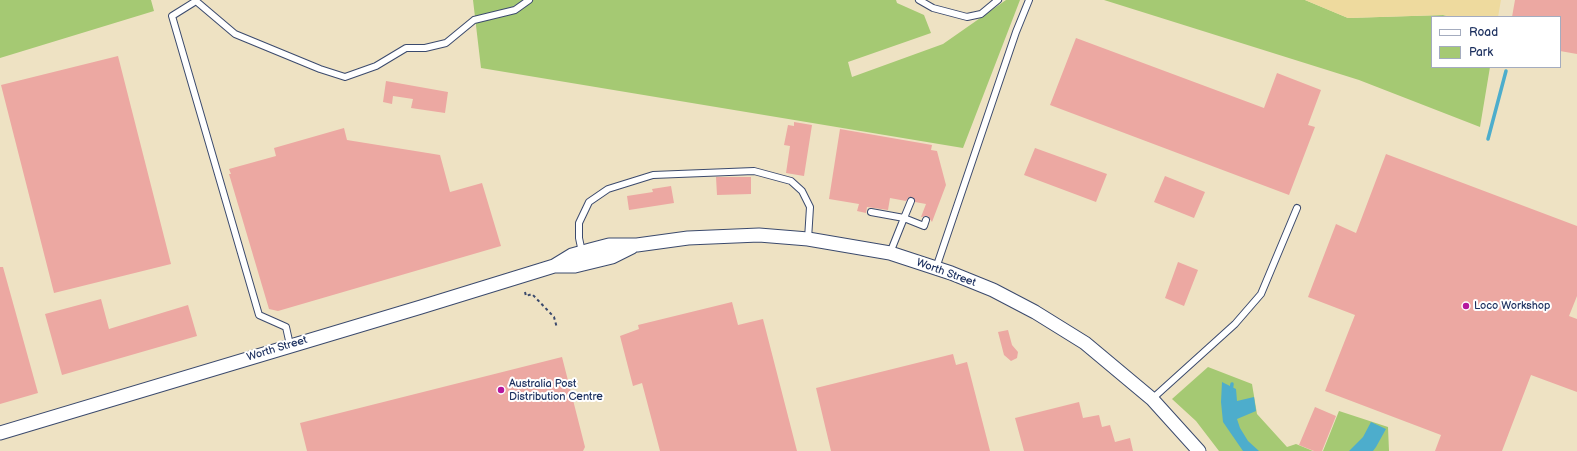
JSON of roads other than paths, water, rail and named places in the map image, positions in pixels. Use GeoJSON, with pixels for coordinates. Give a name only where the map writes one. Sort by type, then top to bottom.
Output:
{"type":"FeatureCollection","features":[{"type":"Feature","properties":{"kind":"street","name":"Worth Street"},"geometry":{"type":"LineString","coordinates":[[0,433],[554,266],[572,255],[582,252],[609,245],[637,245],[720,236],[759,235],[808,239],[890,253],[936,268],[993,290],[1062,328],[1103,358],[1152,399],[1199,451]]}},
{"type":"Feature","properties":{"kind":"street","name":"Worth Street"},"geometry":{"type":"LineString","coordinates":[[554,266],[575,266],[612,257],[637,245]]}},
{"type":"Feature","properties":{"kind":"lane"},"geometry":{"type":"LineString","coordinates":[[290,345],[286,327],[259,315],[172,16],[196,1],[235,34],[320,69],[345,77],[376,66],[406,48],[425,48],[446,43],[474,20],[510,12],[530,0]]}},
{"type":"Feature","properties":{"kind":"lane"},"geometry":{"type":"LineString","coordinates":[[919,0],[933,8],[967,17],[981,14],[998,0]]}},
{"type":"Feature","properties":{"kind":"lane"},"geometry":{"type":"LineString","coordinates":[[936,268],[1016,32],[1029,0]]}},
{"type":"Feature","properties":{"kind":"lane"},"geometry":{"type":"LineString","coordinates":[[582,252],[578,238],[579,223],[589,202],[608,189],[654,175],[754,171],[791,181],[802,191],[809,202],[811,213],[808,239]]}},
{"type":"Feature","properties":{"kind":"lane"},"geometry":{"type":"LineString","coordinates":[[890,253],[911,201]]}},
{"type":"Feature","properties":{"kind":"lane"},"geometry":{"type":"LineString","coordinates":[[1152,399],[1234,324],[1261,294],[1297,208]]}},
{"type":"Feature","properties":{"kind":"lane"},"geometry":{"type":"LineString","coordinates":[[871,212],[904,218],[924,226],[926,220]]}},
{"type":"Feature","properties":{"kind":"water"},"geometry":{"type":"Polygon","coordinates":[[[1222,382],[1236,389],[1237,401],[1254,397],[1256,411],[1237,419],[1240,428],[1248,441],[1259,451],[1243,451],[1223,422],[1221,402],[1222,382]]]}},
{"type":"Feature","properties":{"kind":"water"},"geometry":{"type":"Polygon","coordinates":[[[1371,422],[1386,429],[1373,451],[1349,451],[1363,437],[1371,422]]]}},
{"type":"Feature","properties":{"kind":"waterway"},"geometry":{"type":"LineString","coordinates":[[1488,139],[1506,71]]}},
{"type":"Feature","properties":{"kind":"waterway"},"geometry":{"type":"LineString","coordinates":[[1231,391],[1232,384]]}},
{"type":"Feature","properties":{"kind":"place","name":"Loco Workshop"},"geometry":{"type":"Point","coordinates":[1466,306]}},
{"type":"Feature","properties":{"kind":"place","name":"Australia Post Distribution Centre"},"geometry":{"type":"Point","coordinates":[501,390]}}]}
